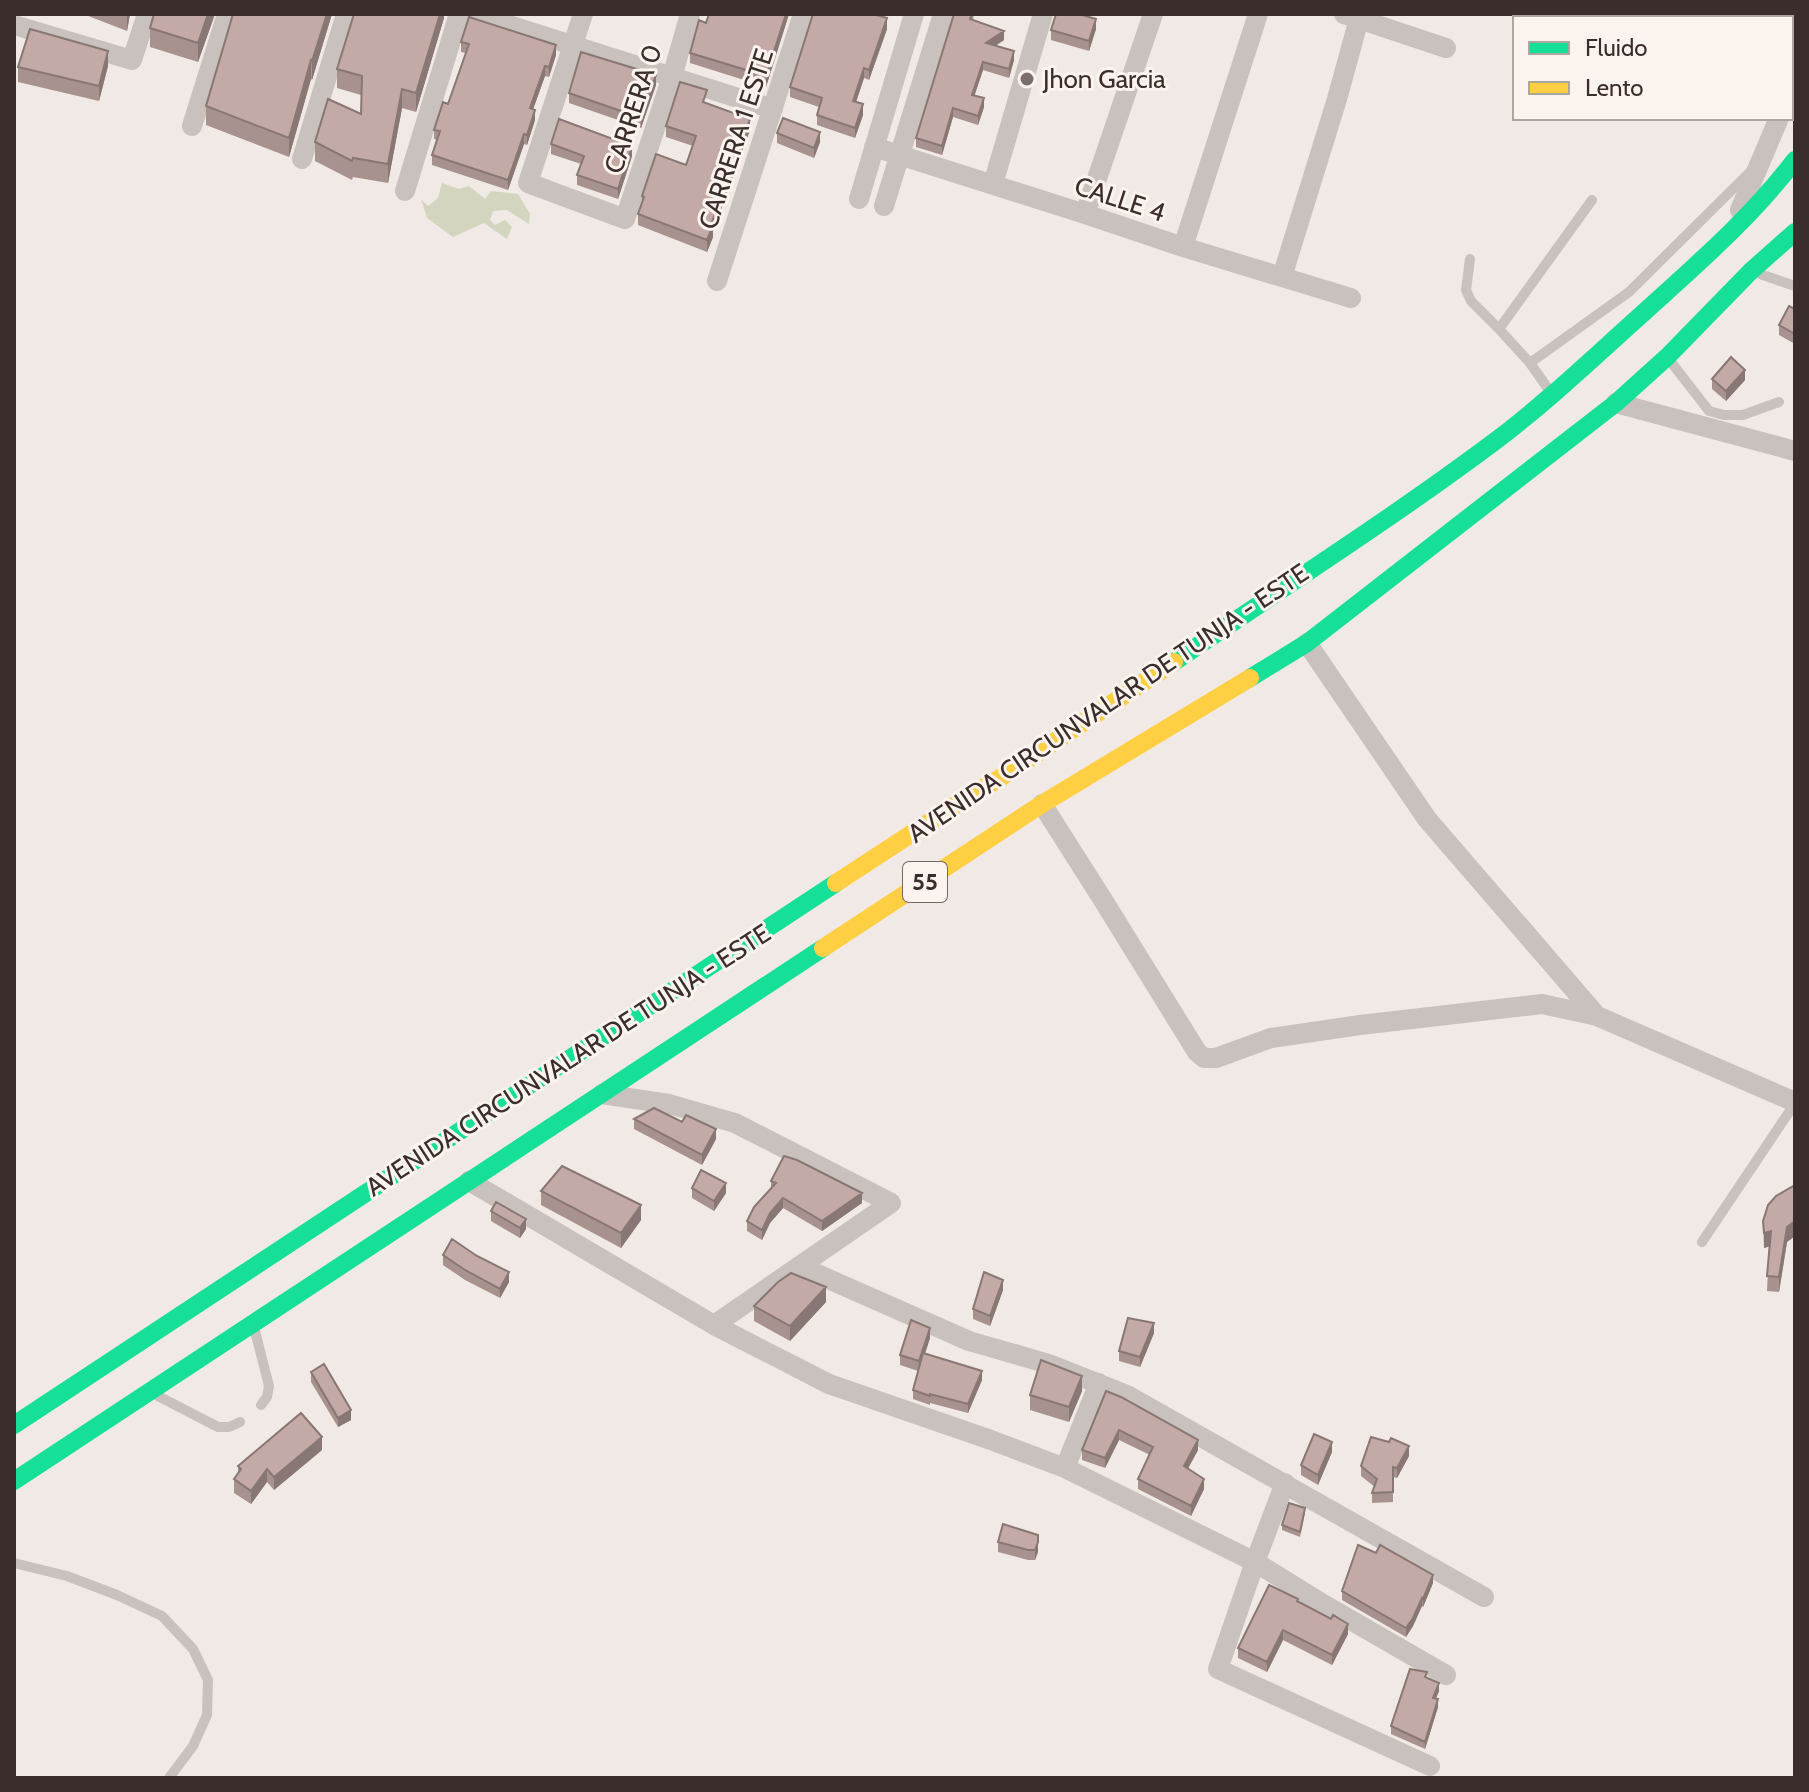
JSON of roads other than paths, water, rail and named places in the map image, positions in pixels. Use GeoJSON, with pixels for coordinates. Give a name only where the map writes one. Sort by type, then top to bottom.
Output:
{"type":"FeatureCollection","features":[{"type":"Feature","properties":{"kind":"highway","name":"AVENIDA CIRCUNVALAR DE TUNJA - ESTE"},"geometry":{"type":"LineString","coordinates":[[14,1425],[997,780],[1355,540],[1495,441],[1553,394],[1729,236],[1795,160]]}},
{"type":"Feature","properties":{"kind":"highway","name":"AVENIDA CIRCUNVALAR DE TUNJA - ESTE"},"geometry":{"type":"LineString","coordinates":[[14,1481],[1042,804],[1307,643],[1616,403],[1795,232]]}},
{"type":"Feature","properties":{"kind":"street"},"geometry":{"type":"LineString","coordinates":[[21,22],[132,60],[147,14]]}},
{"type":"Feature","properties":{"kind":"street"},"geometry":{"type":"LineString","coordinates":[[192,126],[227,14]]}},
{"type":"Feature","properties":{"kind":"street"},"geometry":{"type":"LineString","coordinates":[[302,159],[346,14]]}},
{"type":"Feature","properties":{"kind":"street"},"geometry":{"type":"LineString","coordinates":[[405,191],[459,14]]}},
{"type":"Feature","properties":{"kind":"street"},"geometry":{"type":"LineString","coordinates":[[474,14],[773,109]]}},
{"type":"Feature","properties":{"kind":"street"},"geometry":{"type":"LineString","coordinates":[[573,45],[583,14]]}},
{"type":"Feature","properties":{"kind":"street","name":"CARRERA 0"},"geometry":{"type":"LineString","coordinates":[[573,45],[528,183],[625,219],[690,14]]}},
{"type":"Feature","properties":{"kind":"street","name":"CARRERA 1 ESTE"},"geometry":{"type":"LineString","coordinates":[[717,281],[803,14]]}},
{"type":"Feature","properties":{"kind":"street"},"geometry":{"type":"LineString","coordinates":[[859,199],[914,14]]}},
{"type":"Feature","properties":{"kind":"street"},"geometry":{"type":"LineString","coordinates":[[884,206],[943,14]]}},
{"type":"Feature","properties":{"kind":"street"},"geometry":{"type":"LineString","coordinates":[[993,184],[1043,14]]}},
{"type":"Feature","properties":{"kind":"street"},"geometry":{"type":"LineString","coordinates":[[1085,214],[1153,14]]}},
{"type":"Feature","properties":{"kind":"street"},"geometry":{"type":"LineString","coordinates":[[1183,247],[1258,14]]}},
{"type":"Feature","properties":{"kind":"street"},"geometry":{"type":"LineString","coordinates":[[1282,277],[1337,99],[1351,16],[1446,48]]}},
{"type":"Feature","properties":{"kind":"street"},"geometry":{"type":"LineString","coordinates":[[1729,236],[1778,120]]}},
{"type":"Feature","properties":{"kind":"street","name":"CALLE 4"},"geometry":{"type":"LineString","coordinates":[[874,147],[1351,298]]}},
{"type":"Feature","properties":{"kind":"street"},"geometry":{"type":"LineString","coordinates":[[1616,403],[1795,451]]}},
{"type":"Feature","properties":{"kind":"street"},"geometry":{"type":"LineString","coordinates":[[1307,643],[1427,819],[1597,1016]]}},
{"type":"Feature","properties":{"kind":"street"},"geometry":{"type":"LineString","coordinates":[[1042,804],[1197,1052],[1204,1058],[1216,1058],[1271,1038],[1542,1004],[1597,1016],[1795,1102]]}},
{"type":"Feature","properties":{"kind":"street"},"geometry":{"type":"LineString","coordinates":[[602,1094],[669,1104],[735,1123],[891,1203],[714,1325]]}},
{"type":"Feature","properties":{"kind":"street"},"geometry":{"type":"LineString","coordinates":[[469,1181],[714,1325],[829,1384],[1065,1468],[1255,1562],[1446,1675]]}},
{"type":"Feature","properties":{"kind":"street"},"geometry":{"type":"LineString","coordinates":[[799,1266],[969,1341],[1049,1364],[1127,1395],[1484,1597]]}},
{"type":"Feature","properties":{"kind":"street"},"geometry":{"type":"LineString","coordinates":[[1065,1468],[1099,1383]]}},
{"type":"Feature","properties":{"kind":"street"},"geometry":{"type":"LineString","coordinates":[[1285,1483],[1218,1669],[1430,1766]]}},
{"type":"Feature","properties":{"kind":"lane"},"geometry":{"type":"LineString","coordinates":[[1530,363],[1629,292],[1761,161]]}},
{"type":"Feature","properties":{"kind":"lane"},"geometry":{"type":"LineString","coordinates":[[1499,329],[1592,200]]}},
{"type":"Feature","properties":{"kind":"lane"},"geometry":{"type":"LineString","coordinates":[[1470,259],[1466,290],[1471,301],[1530,363],[1553,394]]}},
{"type":"Feature","properties":{"kind":"lane"},"geometry":{"type":"LineString","coordinates":[[1751,271],[1795,286]]}},
{"type":"Feature","properties":{"kind":"lane"},"geometry":{"type":"LineString","coordinates":[[1667,357],[1709,411],[1743,415],[1779,402]]}},
{"type":"Feature","properties":{"kind":"lane"},"geometry":{"type":"LineString","coordinates":[[1702,1242],[1795,1102]]}},
{"type":"Feature","properties":{"kind":"lane"},"geometry":{"type":"LineString","coordinates":[[253,1323],[269,1386],[267,1397],[261,1405]]}},
{"type":"Feature","properties":{"kind":"lane"},"geometry":{"type":"LineString","coordinates":[[149,1392],[218,1427],[229,1427],[240,1422]]}},
{"type":"Feature","properties":{"kind":"lane"},"geometry":{"type":"LineString","coordinates":[[14,1563],[67,1576],[162,1616],[193,1649],[208,1680],[207,1715],[193,1746],[169,1778]]}},
{"type":"Feature","properties":{"kind":"place","name":"Jhon Garcia"},"geometry":{"type":"Point","coordinates":[1027,79]}}]}
